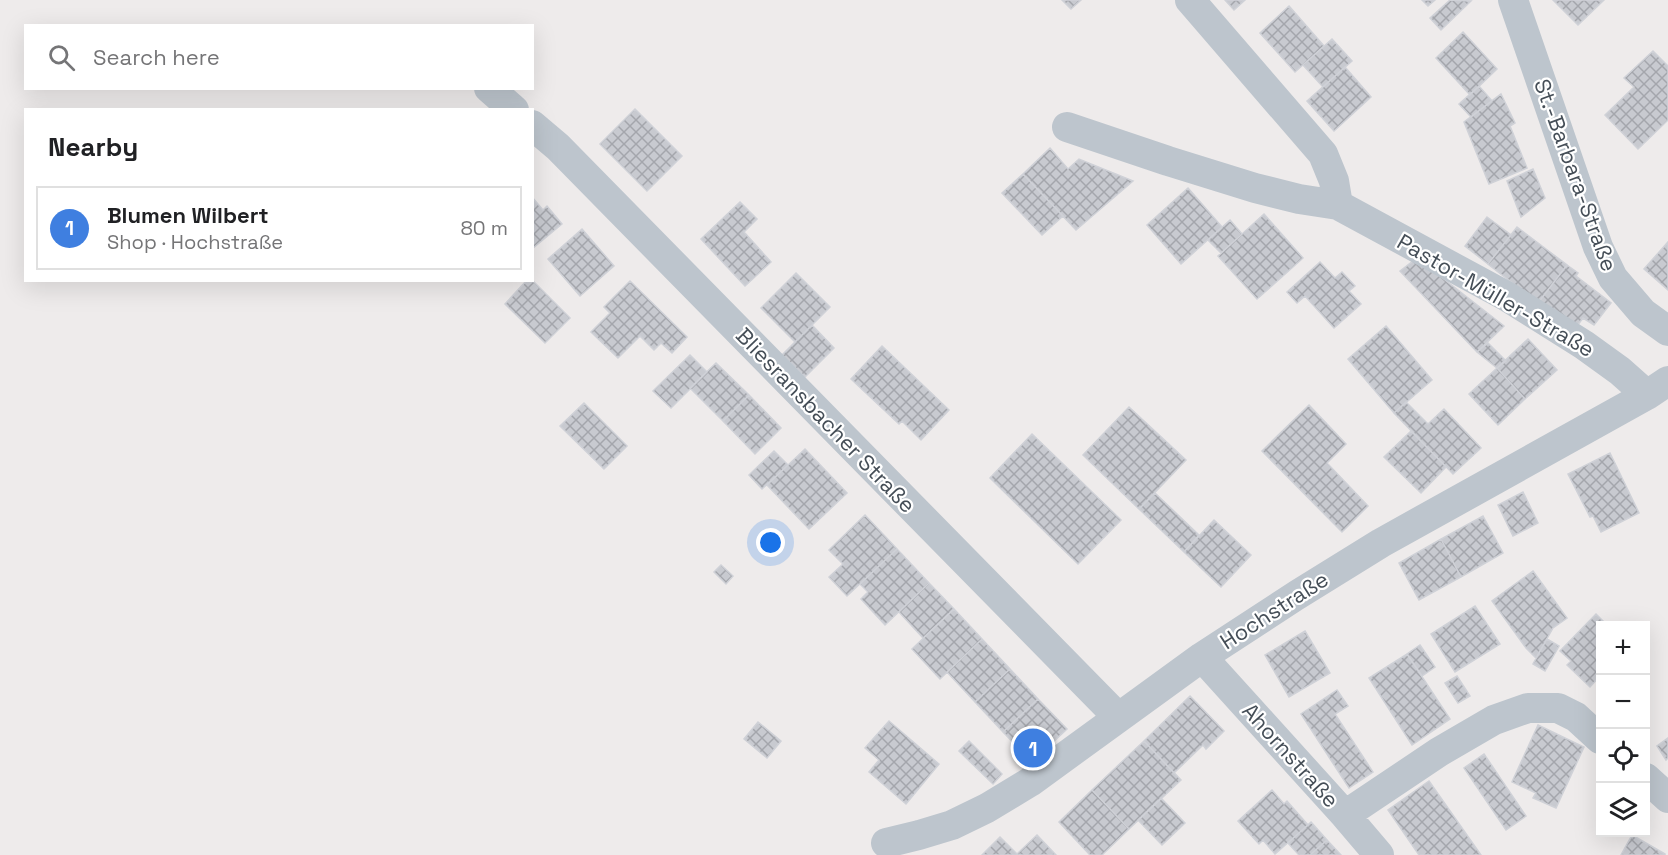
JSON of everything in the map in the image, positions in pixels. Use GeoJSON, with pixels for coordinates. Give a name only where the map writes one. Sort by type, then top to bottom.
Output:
{"type":"FeatureCollection","features":[{"type":"Feature","properties":{"kind":"street"},"geometry":{"type":"LineString","coordinates":[[1190,0],[1323,154],[1334,181],[1338,205]]}},
{"type":"Feature","properties":{"kind":"street","name":"St.-Barbara-Straße"},"geometry":{"type":"LineString","coordinates":[[1513,0],[1599,247],[1613,278],[1643,313],[1668,331]]}},
{"type":"Feature","properties":{"kind":"street"},"geometry":{"type":"LineString","coordinates":[[491,90],[512,108]]}},
{"type":"Feature","properties":{"kind":"street","name":"Bliesransbacher Straße"},"geometry":{"type":"LineString","coordinates":[[534,127],[558,147],[1118,717]]}},
{"type":"Feature","properties":{"kind":"street","name":"Pastor-Müller-Straße"},"geometry":{"type":"LineString","coordinates":[[1067,127],[1255,188],[1299,199],[1338,205],[1506,296],[1584,345],[1620,371],[1658,388]]}},
{"type":"Feature","properties":{"kind":"street","name":"Hochstraße"},"geometry":{"type":"LineString","coordinates":[[886,843],[952,825],[987,808],[1030,782],[1202,657],[1380,543],[1658,388]]}},
{"type":"Feature","properties":{"kind":"street","name":"Ahornstraße"},"geometry":{"type":"LineString","coordinates":[[1202,657],[1379,855]]}},
{"type":"Feature","properties":{"kind":"street"},"geometry":{"type":"LineString","coordinates":[[1345,815],[1439,752],[1494,720],[1528,708],[1558,708],[1576,717],[1596,735]]}},
{"type":"Feature","properties":{"kind":"street"},"geometry":{"type":"LineString","coordinates":[[1650,782],[1668,798]]}},
{"type":"Feature","properties":{"kind":"building"},"geometry":{"type":"Polygon","coordinates":[[[1062,0],[1081,0],[1071,9],[1062,0]]]}},
{"type":"Feature","properties":{"kind":"building"},"geometry":{"type":"Polygon","coordinates":[[[1225,0],[1245,0],[1234,10],[1225,0]]]}},
{"type":"Feature","properties":{"kind":"building"},"geometry":{"type":"Polygon","coordinates":[[[1422,0],[1435,0],[1428,6],[1422,0]]]}},
{"type":"Feature","properties":{"kind":"building"},"geometry":{"type":"Polygon","coordinates":[[[1450,0],[1471,1],[1441,30],[1430,18],[1450,0]]]}},
{"type":"Feature","properties":{"kind":"building"},"geometry":{"type":"Polygon","coordinates":[[[1553,0],[1604,0],[1578,25],[1553,0]]]}},
{"type":"Feature","properties":{"kind":"building"},"geometry":{"type":"Polygon","coordinates":[[[1289,6],[1324,46],[1295,72],[1260,33],[1289,6]]]}},
{"type":"Feature","properties":{"kind":"building"},"geometry":{"type":"Polygon","coordinates":[[[1463,32],[1497,69],[1470,95],[1436,58],[1463,32]]]}},
{"type":"Feature","properties":{"kind":"building"},"geometry":{"type":"Polygon","coordinates":[[[1332,39],[1352,61],[1323,87],[1303,65],[1332,39]]]}},
{"type":"Feature","properties":{"kind":"building"},"geometry":{"type":"Polygon","coordinates":[[[1653,51],[1668,66],[1668,120],[1638,149],[1605,115],[1634,87],[1624,78],[1653,51]]]}},
{"type":"Feature","properties":{"kind":"building"},"geometry":{"type":"Polygon","coordinates":[[[1345,67],[1371,97],[1334,131],[1307,101],[1345,67]]]}},
{"type":"Feature","properties":{"kind":"building"},"geometry":{"type":"Polygon","coordinates":[[[1479,86],[1492,101],[1471,117],[1459,104],[1479,86]]]}},
{"type":"Feature","properties":{"kind":"building"},"geometry":{"type":"Polygon","coordinates":[[[1501,94],[1515,123],[1510,126],[1527,168],[1489,184],[1464,122],[1501,94]]]}},
{"type":"Feature","properties":{"kind":"building"},"geometry":{"type":"Polygon","coordinates":[[[635,109],[682,156],[647,191],[600,144],[635,109]]]}},
{"type":"Feature","properties":{"kind":"building"},"geometry":{"type":"Polygon","coordinates":[[[1050,148],[1068,169],[1079,159],[1133,181],[1076,230],[1023,174],[1050,148]]]}},
{"type":"Feature","properties":{"kind":"building"},"geometry":{"type":"Polygon","coordinates":[[[1533,169],[1545,198],[1521,217],[1507,181],[1533,169]]]}},
{"type":"Feature","properties":{"kind":"building"},"geometry":{"type":"Polygon","coordinates":[[[1023,174],[1063,216],[1042,235],[1002,193],[1023,174]]]}},
{"type":"Feature","properties":{"kind":"building"},"geometry":{"type":"Polygon","coordinates":[[[1188,188],[1222,227],[1181,264],[1147,225],[1188,188]]]}},
{"type":"Feature","properties":{"kind":"building"},"geometry":{"type":"Polygon","coordinates":[[[534,199],[543,210],[547,206],[562,224],[534,247],[534,199]]]}},
{"type":"Feature","properties":{"kind":"building"},"geometry":{"type":"Polygon","coordinates":[[[740,202],[757,219],[744,232],[771,262],[745,286],[701,239],[740,202]]]}},
{"type":"Feature","properties":{"kind":"building"},"geometry":{"type":"Polygon","coordinates":[[[1264,214],[1303,258],[1257,299],[1218,256],[1264,214]]]}},
{"type":"Feature","properties":{"kind":"building"},"geometry":{"type":"Polygon","coordinates":[[[1487,217],[1511,235],[1488,264],[1465,246],[1487,217]]]}},
{"type":"Feature","properties":{"kind":"building"},"geometry":{"type":"Polygon","coordinates":[[[1230,220],[1242,234],[1221,253],[1208,240],[1230,220]]]}},
{"type":"Feature","properties":{"kind":"building"},"geometry":{"type":"Polygon","coordinates":[[[1517,227],[1567,265],[1538,303],[1488,264],[1517,227]]]}},
{"type":"Feature","properties":{"kind":"building"},"geometry":{"type":"Polygon","coordinates":[[[582,229],[614,266],[580,296],[548,259],[582,229]]]}},
{"type":"Feature","properties":{"kind":"building"},"geometry":{"type":"Polygon","coordinates":[[[1668,242],[1668,290],[1644,269],[1668,242]]]}},
{"type":"Feature","properties":{"kind":"building"},"geometry":{"type":"Polygon","coordinates":[[[1417,258],[1504,326],[1477,352],[1400,271],[1417,258]]]}},
{"type":"Feature","properties":{"kind":"building"},"geometry":{"type":"Polygon","coordinates":[[[1320,262],[1335,278],[1342,272],[1355,286],[1349,291],[1361,304],[1334,328],[1305,296],[1297,303],[1287,292],[1320,262]]]}},
{"type":"Feature","properties":{"kind":"building"},"geometry":{"type":"Polygon","coordinates":[[[1567,265],[1578,273],[1576,276],[1611,303],[1594,325],[1583,318],[1574,330],[1538,303],[1567,265]]]}},
{"type":"Feature","properties":{"kind":"building"},"geometry":{"type":"Polygon","coordinates":[[[796,273],[830,307],[795,342],[761,308],[796,273]]]}},
{"type":"Feature","properties":{"kind":"building"},"geometry":{"type":"Polygon","coordinates":[[[630,281],[687,337],[672,353],[661,343],[654,350],[640,336],[618,358],[591,332],[610,313],[604,307],[630,281]]]}},
{"type":"Feature","properties":{"kind":"building"},"geometry":{"type":"Polygon","coordinates":[[[525,282],[534,282],[570,318],[545,343],[505,304],[525,282]]]}},
{"type":"Feature","properties":{"kind":"building"},"geometry":{"type":"Polygon","coordinates":[[[812,325],[834,348],[805,377],[782,355],[812,325]]]}},
{"type":"Feature","properties":{"kind":"building"},"geometry":{"type":"Polygon","coordinates":[[[1386,326],[1432,380],[1394,413],[1348,359],[1386,326]]]}},
{"type":"Feature","properties":{"kind":"building"},"geometry":{"type":"Polygon","coordinates":[[[1528,339],[1557,370],[1525,399],[1497,368],[1528,339]]]}},
{"type":"Feature","properties":{"kind":"building"},"geometry":{"type":"Polygon","coordinates":[[[1488,343],[1506,361],[1497,368],[1477,352],[1488,343]]]}},
{"type":"Feature","properties":{"kind":"building"},"geometry":{"type":"Polygon","coordinates":[[[882,346],[949,410],[921,440],[902,421],[899,424],[851,379],[882,346]]]}},
{"type":"Feature","properties":{"kind":"building"},"geometry":{"type":"Polygon","coordinates":[[[690,355],[707,372],[671,408],[653,391],[690,355]]]}},
{"type":"Feature","properties":{"kind":"building"},"geometry":{"type":"Polygon","coordinates":[[[716,363],[749,395],[723,421],[690,388],[716,363]]]}},
{"type":"Feature","properties":{"kind":"building"},"geometry":{"type":"Polygon","coordinates":[[[1497,368],[1525,399],[1498,425],[1469,394],[1497,368]]]}},
{"type":"Feature","properties":{"kind":"building"},"geometry":{"type":"Polygon","coordinates":[[[749,395],[781,428],[755,454],[723,421],[749,395]]]}},
{"type":"Feature","properties":{"kind":"building"},"geometry":{"type":"Polygon","coordinates":[[[1406,402],[1428,424],[1444,409],[1481,448],[1453,474],[1394,413],[1406,402]]]}},
{"type":"Feature","properties":{"kind":"building"},"geometry":{"type":"Polygon","coordinates":[[[584,403],[627,446],[604,469],[560,426],[584,403]]]}},
{"type":"Feature","properties":{"kind":"building"},"geometry":{"type":"Polygon","coordinates":[[[1309,405],[1346,444],[1327,463],[1368,506],[1342,532],[1262,451],[1309,405]]]}},
{"type":"Feature","properties":{"kind":"building"},"geometry":{"type":"Polygon","coordinates":[[[1129,407],[1186,460],[1139,509],[1083,455],[1129,407]]]}},
{"type":"Feature","properties":{"kind":"building"},"geometry":{"type":"Polygon","coordinates":[[[1411,431],[1446,467],[1421,493],[1384,457],[1411,431]]]}},
{"type":"Feature","properties":{"kind":"building"},"geometry":{"type":"Polygon","coordinates":[[[1032,434],[1121,520],[1078,564],[990,478],[1032,434]]]}},
{"type":"Feature","properties":{"kind":"building"},"geometry":{"type":"Polygon","coordinates":[[[805,449],[847,493],[809,529],[767,485],[805,449]]]}},
{"type":"Feature","properties":{"kind":"building"},"geometry":{"type":"Polygon","coordinates":[[[774,451],[788,465],[762,489],[749,475],[774,451]]]}},
{"type":"Feature","properties":{"kind":"building"},"geometry":{"type":"Polygon","coordinates":[[[1610,453],[1639,513],[1601,532],[1593,516],[1590,517],[1568,474],[1610,453]]]}},
{"type":"Feature","properties":{"kind":"building"},"geometry":{"type":"Polygon","coordinates":[[[1523,492],[1538,523],[1513,536],[1498,505],[1523,492]]]}},
{"type":"Feature","properties":{"kind":"building"},"geometry":{"type":"Polygon","coordinates":[[[1155,493],[1199,535],[1184,552],[1139,509],[1155,493]]]}},
{"type":"Feature","properties":{"kind":"building"},"geometry":{"type":"Polygon","coordinates":[[[865,515],[897,549],[847,596],[829,577],[843,564],[829,550],[865,515]]]}},
{"type":"Feature","properties":{"kind":"building"},"geometry":{"type":"Polygon","coordinates":[[[1483,516],[1503,553],[1461,577],[1441,539],[1483,516]]]}},
{"type":"Feature","properties":{"kind":"building"},"geometry":{"type":"Polygon","coordinates":[[[1214,520],[1251,555],[1221,587],[1184,552],[1214,520]]]}},
{"type":"Feature","properties":{"kind":"building"},"geometry":{"type":"Polygon","coordinates":[[[1441,539],[1461,577],[1419,600],[1399,563],[1441,539]]]}},
{"type":"Feature","properties":{"kind":"building"},"geometry":{"type":"Polygon","coordinates":[[[897,549],[929,583],[885,625],[861,599],[868,592],[860,584],[897,549]]]}},
{"type":"Feature","properties":{"kind":"building"},"geometry":{"type":"Polygon","coordinates":[[[721,565],[733,576],[726,584],[714,572],[721,565]]]}},
{"type":"Feature","properties":{"kind":"building"},"geometry":{"type":"Polygon","coordinates":[[[1533,571],[1567,618],[1553,628],[1536,658],[1526,648],[1492,601],[1533,571]]]}},
{"type":"Feature","properties":{"kind":"building"},"geometry":{"type":"Polygon","coordinates":[[[929,583],[954,609],[923,638],[899,612],[929,583]]]}},
{"type":"Feature","properties":{"kind":"building"},"geometry":{"type":"Polygon","coordinates":[[[1475,606],[1500,644],[1455,672],[1431,634],[1475,606]]]}},
{"type":"Feature","properties":{"kind":"building"},"geometry":{"type":"Polygon","coordinates":[[[954,609],[982,639],[940,679],[912,649],[954,609]]]}},
{"type":"Feature","properties":{"kind":"building"},"geometry":{"type":"Polygon","coordinates":[[[1596,614],[1603,621],[1596,621],[1596,680],[1590,687],[1567,665],[1571,661],[1560,651],[1596,614]]]}},
{"type":"Feature","properties":{"kind":"building"},"geometry":{"type":"Polygon","coordinates":[[[1305,631],[1330,673],[1289,697],[1265,655],[1305,631]]]}},
{"type":"Feature","properties":{"kind":"building"},"geometry":{"type":"Polygon","coordinates":[[[982,639],[1010,669],[975,702],[947,672],[982,639]]]}},
{"type":"Feature","properties":{"kind":"building"},"geometry":{"type":"Polygon","coordinates":[[[1547,639],[1559,646],[1545,671],[1533,664],[1547,639]]]}},
{"type":"Feature","properties":{"kind":"building"},"geometry":{"type":"Polygon","coordinates":[[[1420,645],[1435,667],[1422,676],[1407,654],[1420,645]]]}},
{"type":"Feature","properties":{"kind":"building"},"geometry":{"type":"Polygon","coordinates":[[[1407,654],[1450,719],[1412,745],[1369,678],[1407,654]]]}},
{"type":"Feature","properties":{"kind":"building"},"geometry":{"type":"Polygon","coordinates":[[[1010,669],[1038,699],[1003,732],[975,702],[1010,669]]]}},
{"type":"Feature","properties":{"kind":"building"},"geometry":{"type":"Polygon","coordinates":[[[1457,676],[1470,696],[1458,703],[1445,683],[1457,676]]]}},
{"type":"Feature","properties":{"kind":"building"},"geometry":{"type":"Polygon","coordinates":[[[1337,690],[1348,706],[1335,714],[1373,772],[1349,788],[1301,714],[1337,690]]]}},
{"type":"Feature","properties":{"kind":"building"},"geometry":{"type":"Polygon","coordinates":[[[1190,696],[1224,731],[1206,749],[1203,745],[1174,773],[1144,741],[1190,696]]]}},
{"type":"Feature","properties":{"kind":"building"},"geometry":{"type":"Polygon","coordinates":[[[1038,699],[1067,729],[1032,762],[1003,732],[1038,699]]]}},
{"type":"Feature","properties":{"kind":"building"},"geometry":{"type":"Polygon","coordinates":[[[889,721],[939,764],[906,804],[869,772],[879,760],[865,748],[889,721]]]}},
{"type":"Feature","properties":{"kind":"building"},"geometry":{"type":"Polygon","coordinates":[[[758,722],[781,741],[767,758],[744,739],[758,722]]]}},
{"type":"Feature","properties":{"kind":"building"},"geometry":{"type":"Polygon","coordinates":[[[1538,725],[1584,747],[1556,808],[1533,798],[1536,793],[1512,782],[1538,725]]]}},
{"type":"Feature","properties":{"kind":"building"},"geometry":{"type":"Polygon","coordinates":[[[1668,738],[1668,758],[1666,760],[1657,746],[1668,738]]]}},
{"type":"Feature","properties":{"kind":"building"},"geometry":{"type":"Polygon","coordinates":[[[969,741],[1002,774],[993,784],[959,751],[969,741]]]}},
{"type":"Feature","properties":{"kind":"building"},"geometry":{"type":"Polygon","coordinates":[[[1144,741],[1181,780],[1129,829],[1092,790],[1144,741]]]}},
{"type":"Feature","properties":{"kind":"building"},"geometry":{"type":"Polygon","coordinates":[[[1484,754],[1526,816],[1506,830],[1464,768],[1484,754]]]}},
{"type":"Feature","properties":{"kind":"building"},"geometry":{"type":"Polygon","coordinates":[[[1429,781],[1481,855],[1419,855],[1388,810],[1429,781]]]}},
{"type":"Feature","properties":{"kind":"building"},"geometry":{"type":"Polygon","coordinates":[[[1092,790],[1129,829],[1102,855],[1090,855],[1059,822],[1092,790]]]}},
{"type":"Feature","properties":{"kind":"building"},"geometry":{"type":"Polygon","coordinates":[[[1272,790],[1284,804],[1287,801],[1308,825],[1275,854],[1263,840],[1259,844],[1238,821],[1272,790]]]}},
{"type":"Feature","properties":{"kind":"building"},"geometry":{"type":"Polygon","coordinates":[[[1161,798],[1185,823],[1162,845],[1138,820],[1161,798]]]}},
{"type":"Feature","properties":{"kind":"building"},"geometry":{"type":"Polygon","coordinates":[[[1311,822],[1327,840],[1310,855],[1299,855],[1288,843],[1311,822]]]}},
{"type":"Feature","properties":{"kind":"building"},"geometry":{"type":"Polygon","coordinates":[[[1037,835],[1056,855],[982,855],[1000,837],[1017,854],[1037,835]]]}},
{"type":"Feature","properties":{"kind":"building"},"geometry":{"type":"Polygon","coordinates":[[[1631,837],[1635,837],[1665,854],[1665,855],[1621,855],[1631,837]]]}},
{"type":"Feature","properties":{"kind":"building"},"geometry":{"type":"Polygon","coordinates":[[[1327,840],[1341,855],[1310,855],[1327,840]]]}},
{"type":"Feature","properties":{"kind":"place","name":"Blumen Wilbert"},"geometry":{"type":"Point","coordinates":[1033,748]}}]}
